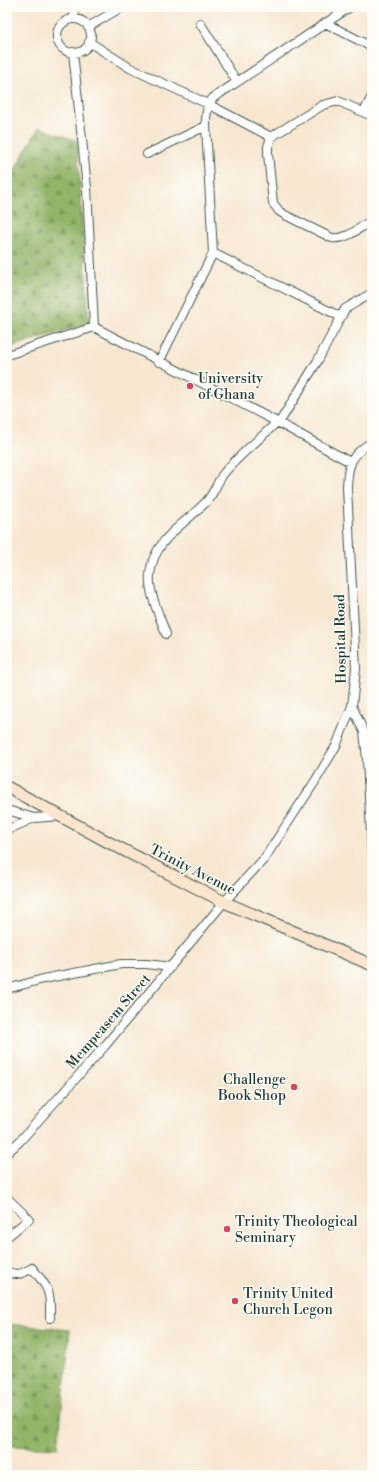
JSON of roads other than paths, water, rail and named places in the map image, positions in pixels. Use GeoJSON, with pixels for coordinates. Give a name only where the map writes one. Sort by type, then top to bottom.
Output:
{"type":"FeatureCollection","features":[{"type":"Feature","properties":{"kind":"street"},"geometry":{"type":"LineString","coordinates":[[73,7],[75,19]]}},
{"type":"Feature","properties":{"kind":"street"},"geometry":{"type":"LineString","coordinates":[[88,27],[122,7]]}},
{"type":"Feature","properties":{"kind":"street"},"geometry":{"type":"LineString","coordinates":[[159,362],[213,253],[206,126],[206,110],[208,104],[213,98],[350,7]]}},
{"type":"Feature","properties":{"kind":"street"},"geometry":{"type":"LineString","coordinates":[[75,19],[80,20],[88,27],[90,32],[89,42],[83,50],[73,52],[63,49],[57,35],[58,30],[65,22],[75,19]]}},
{"type":"Feature","properties":{"kind":"street"},"geometry":{"type":"LineString","coordinates":[[200,22],[237,82]]}},
{"type":"Feature","properties":{"kind":"street"},"geometry":{"type":"LineString","coordinates":[[325,23],[372,47]]}},
{"type":"Feature","properties":{"kind":"street"},"geometry":{"type":"LineString","coordinates":[[89,42],[130,68],[208,104],[271,137]]}},
{"type":"Feature","properties":{"kind":"street"},"geometry":{"type":"LineString","coordinates":[[73,52],[87,188],[94,327]]}},
{"type":"Feature","properties":{"kind":"street"},"geometry":{"type":"LineString","coordinates":[[372,96],[368,114],[338,101],[323,105],[271,137],[268,146],[274,203],[279,211],[332,238],[339,239],[346,237],[372,220]]}},
{"type":"Feature","properties":{"kind":"street"},"geometry":{"type":"LineString","coordinates":[[147,154],[206,126]]}},
{"type":"Feature","properties":{"kind":"street"},"geometry":{"type":"LineString","coordinates":[[213,253],[341,317]]}},
{"type":"Feature","properties":{"kind":"street"},"geometry":{"type":"LineString","coordinates":[[166,634],[150,586],[152,565],[165,538],[207,502],[228,469],[278,423],[316,362],[345,310],[372,293]]}},
{"type":"Feature","properties":{"kind":"street"},"geometry":{"type":"LineString","coordinates":[[7,355],[94,327],[350,462],[357,453],[372,442]]}},
{"type":"Feature","properties":{"kind":"street","name":"Hospital Road"},"geometry":{"type":"LineString","coordinates":[[224,902],[264,859],[302,802],[336,746],[352,706],[356,669],[347,487],[350,462]]}},
{"type":"Feature","properties":{"kind":"street"},"geometry":{"type":"LineString","coordinates":[[352,706],[364,732],[372,852]]}},
{"type":"Feature","properties":{"kind":"street","name":"Trinity Avenue"},"geometry":{"type":"LineString","coordinates":[[7,786],[224,902],[372,965]]}},
{"type":"Feature","properties":{"kind":"street"},"geometry":{"type":"LineString","coordinates":[[7,810],[34,818]]}},
{"type":"Feature","properties":{"kind":"street"},"geometry":{"type":"LineString","coordinates":[[7,830],[34,818],[61,816]]}},
{"type":"Feature","properties":{"kind":"street","name":"Mempeasem Street"},"geometry":{"type":"LineString","coordinates":[[7,1153],[20,1141],[104,1047],[224,902]]}},
{"type":"Feature","properties":{"kind":"street"},"geometry":{"type":"LineString","coordinates":[[7,989],[43,979],[121,964],[146,964],[171,967]]}},
{"type":"Feature","properties":{"kind":"street"},"geometry":{"type":"LineString","coordinates":[[7,1198],[29,1218],[7,1237]]}},
{"type":"Feature","properties":{"kind":"street"},"geometry":{"type":"LineString","coordinates":[[7,1271],[12,1274],[20,1274],[32,1268],[47,1287],[51,1300],[50,1318]]}},
{"type":"Feature","properties":{"kind":"place","name":"University of Ghana"},"geometry":{"type":"Point","coordinates":[190,386]}},
{"type":"Feature","properties":{"kind":"place","name":"Challenge Book Shop"},"geometry":{"type":"Point","coordinates":[294,1087]}},
{"type":"Feature","properties":{"kind":"place","name":"Trinity Theological Seminary"},"geometry":{"type":"Point","coordinates":[227,1229]}},
{"type":"Feature","properties":{"kind":"place","name":"Trinity United Church Legon"},"geometry":{"type":"Point","coordinates":[235,1301]}}]}
